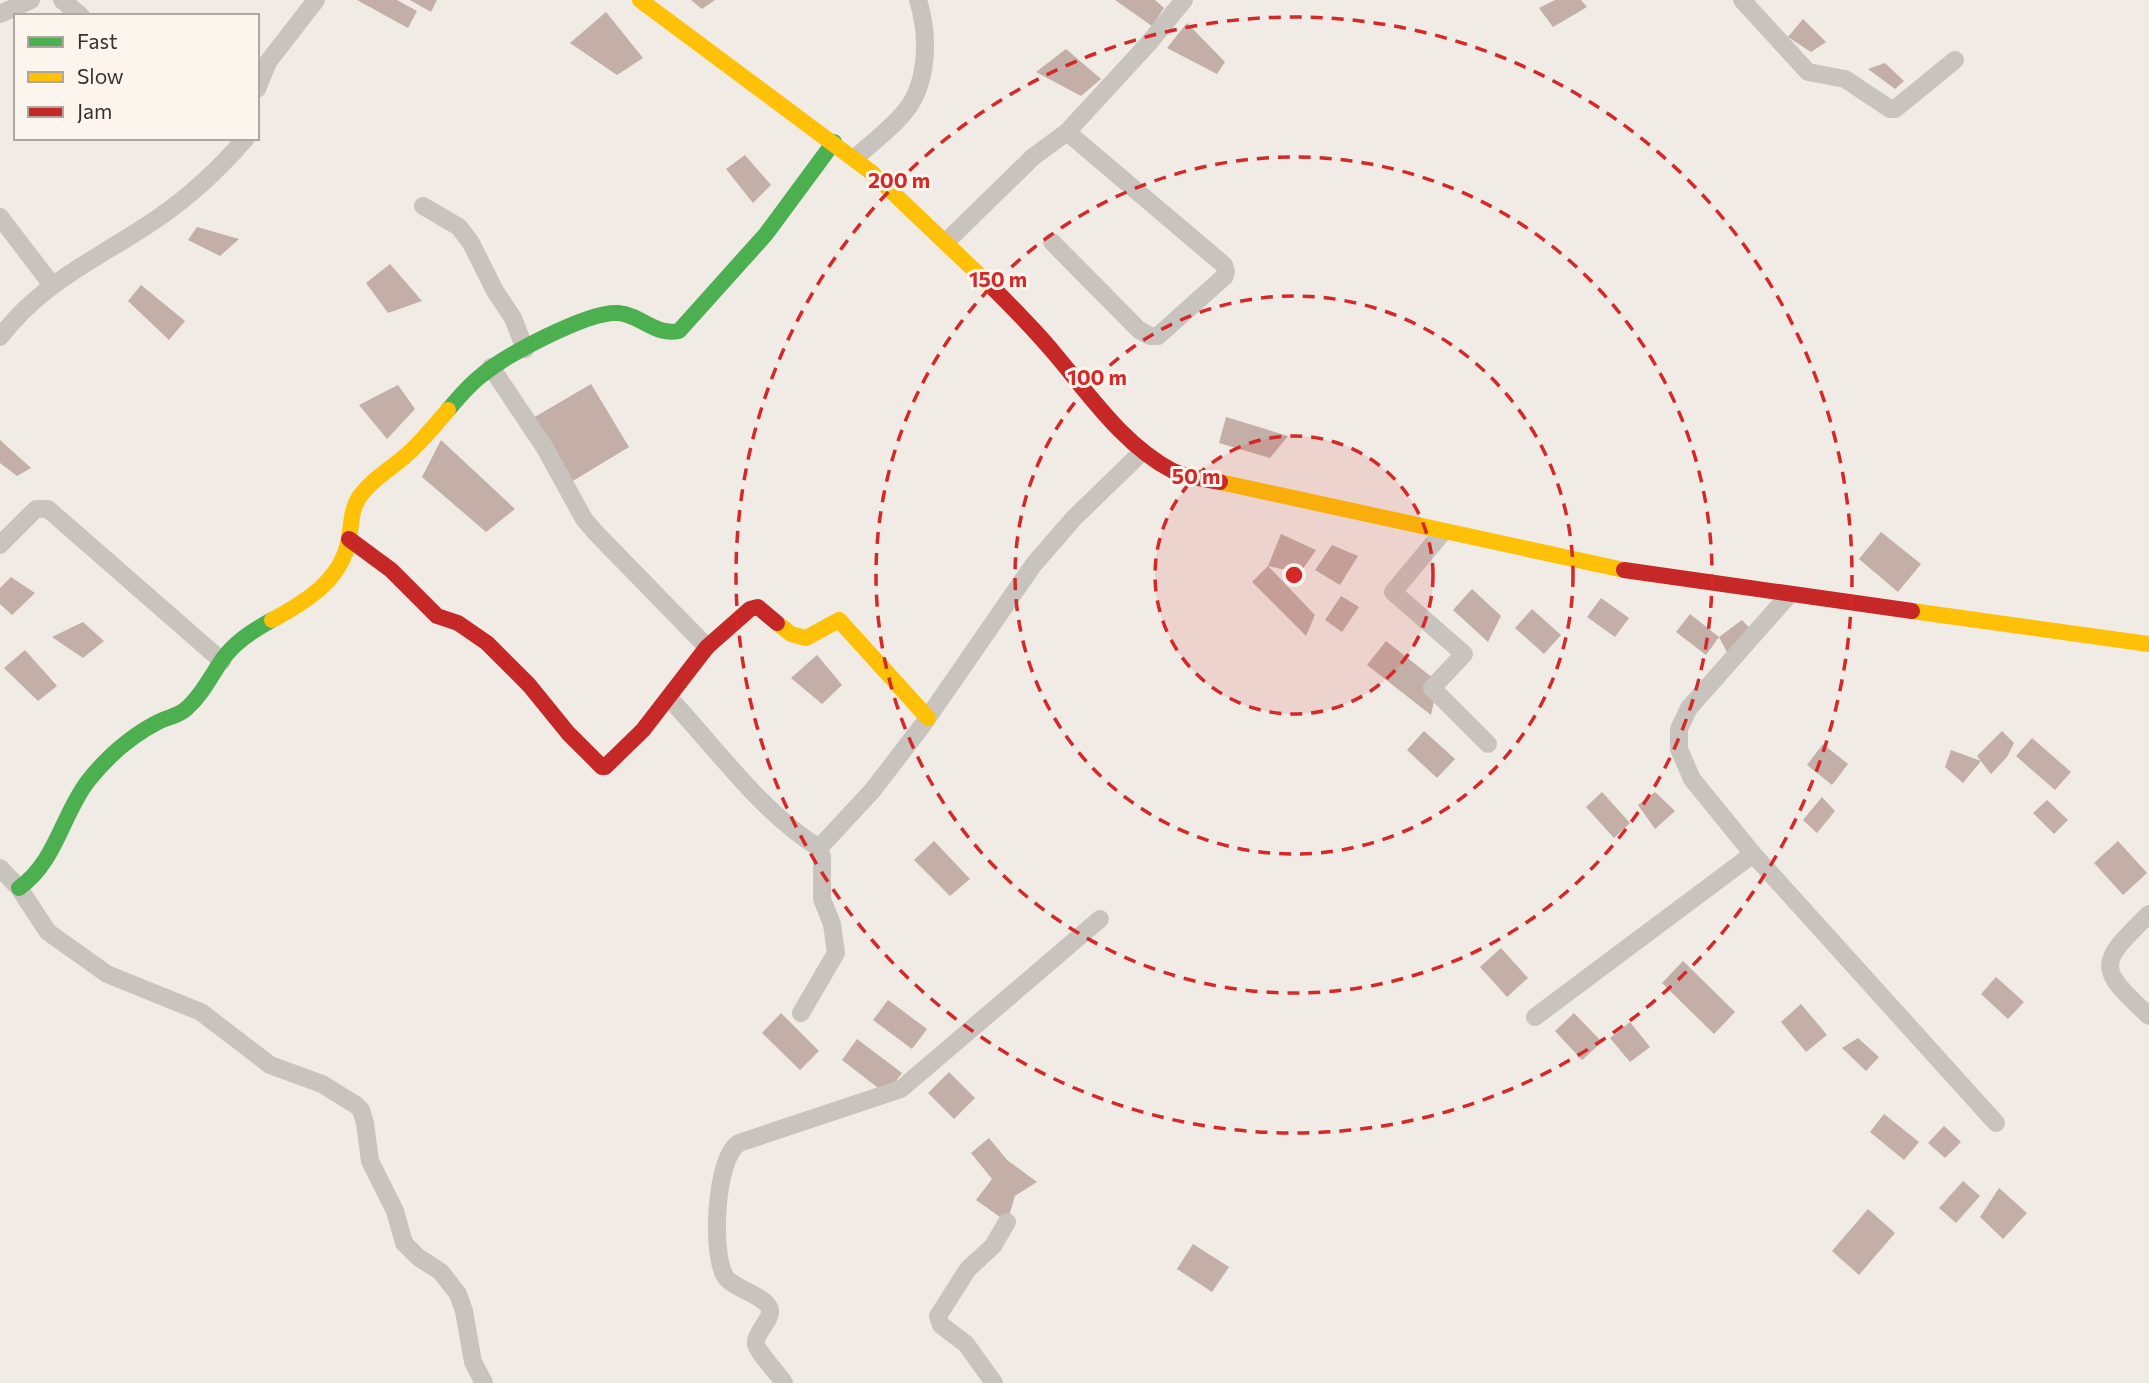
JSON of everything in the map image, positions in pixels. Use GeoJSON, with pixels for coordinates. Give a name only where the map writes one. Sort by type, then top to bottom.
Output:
{"type":"FeatureCollection","features":[{"type":"Feature","properties":{"kind":"street"},"geometry":{"type":"LineString","coordinates":[[0,14],[31,0]]}},
{"type":"Feature","properties":{"kind":"street"},"geometry":{"type":"LineString","coordinates":[[62,0],[79,14]]}},
{"type":"Feature","properties":{"kind":"street"},"geometry":{"type":"LineString","coordinates":[[259,84],[268,62],[316,0]]}},
{"type":"Feature","properties":{"kind":"street"},"geometry":{"type":"LineString","coordinates":[[640,0],[855,158],[1040,334],[1122,433],[1142,452],[1175,472],[1627,571],[2149,644]]}},
{"type":"Feature","properties":{"kind":"street"},"geometry":{"type":"LineString","coordinates":[[855,158],[904,114],[919,88],[924,28],[918,0]]}},
{"type":"Feature","properties":{"kind":"street"},"geometry":{"type":"LineString","coordinates":[[946,242],[1033,157],[1067,132],[1148,44],[1184,0]]}},
{"type":"Feature","properties":{"kind":"street"},"geometry":{"type":"LineString","coordinates":[[1742,0],[1808,72],[1845,79],[1890,109],[1895,109],[1955,60]]}},
{"type":"Feature","properties":{"kind":"street"},"geometry":{"type":"LineString","coordinates":[[1052,242],[1139,330],[1150,336],[1158,336],[1225,276],[1226,271],[1224,265],[1067,132]]}},
{"type":"Feature","properties":{"kind":"street"},"geometry":{"type":"LineString","coordinates":[[0,337],[31,301],[159,217],[223,163],[245,140]]}},
{"type":"Feature","properties":{"kind":"street"},"geometry":{"type":"LineString","coordinates":[[19,888],[43,868],[69,811],[101,766],[146,729],[183,712],[236,644],[247,635],[307,602],[332,576],[341,563],[349,539],[352,513],[359,497],[409,454],[491,367],[556,333],[603,314],[625,314],[661,331],[671,334],[679,331],[765,234],[834,142]]}},
{"type":"Feature","properties":{"kind":"street"},"geometry":{"type":"LineString","coordinates":[[423,206],[459,227],[471,243],[495,291],[513,318],[525,349]]}},
{"type":"Feature","properties":{"kind":"street"},"geometry":{"type":"LineString","coordinates":[[0,217],[52,285]]}},
{"type":"Feature","properties":{"kind":"street"},"geometry":{"type":"LineString","coordinates":[[491,367],[545,448],[584,519],[707,647]]}},
{"type":"Feature","properties":{"kind":"street"},"geometry":{"type":"LineString","coordinates":[[819,848],[872,791],[928,718],[1034,564],[1074,518],[1142,452]]}},
{"type":"Feature","properties":{"kind":"street"},"geometry":{"type":"LineString","coordinates":[[0,545],[36,509],[48,509],[222,661]]}},
{"type":"Feature","properties":{"kind":"street"},"geometry":{"type":"LineString","coordinates":[[1443,532],[1393,592],[1464,654],[1432,688],[1488,744]]}},
{"type":"Feature","properties":{"kind":"street"},"geometry":{"type":"LineString","coordinates":[[349,539],[391,570],[437,617],[458,623],[488,643],[529,685],[568,733],[599,765],[605,767],[622,753],[669,698],[707,647],[750,609],[758,607],[796,638],[804,639],[839,620],[928,718]]}},
{"type":"Feature","properties":{"kind":"street"},"geometry":{"type":"LineString","coordinates":[[1789,595],[1689,708],[1679,729],[1679,749],[1692,779],[1753,854],[1996,1123]]}},
{"type":"Feature","properties":{"kind":"street"},"geometry":{"type":"LineString","coordinates":[[669,698],[755,796],[797,834],[819,848],[822,857],[822,899],[832,923],[836,953],[801,1013]]}},
{"type":"Feature","properties":{"kind":"street"},"geometry":{"type":"LineString","coordinates":[[1535,1017],[1753,854]]}},
{"type":"Feature","properties":{"kind":"street"},"geometry":{"type":"LineString","coordinates":[[0,869],[19,888],[48,932],[107,974],[201,1012],[270,1065],[322,1084],[361,1110],[370,1161],[395,1211],[404,1243],[418,1258],[440,1272],[458,1294],[464,1311],[473,1362],[484,1383]]}},
{"type":"Feature","properties":{"kind":"street"},"geometry":{"type":"LineString","coordinates":[[2149,914],[2110,956],[2110,972],[2119,988],[2149,1016]]}},
{"type":"Feature","properties":{"kind":"street"},"geometry":{"type":"LineString","coordinates":[[784,1383],[756,1345],[756,1337],[771,1314],[770,1309],[767,1304],[731,1284],[724,1275],[718,1251],[715,1231],[720,1194],[724,1166],[732,1149],[739,1143],[901,1089],[1100,919]]}},
{"type":"Feature","properties":{"kind":"street"},"geometry":{"type":"LineString","coordinates":[[994,1383],[966,1343],[941,1325],[938,1316],[968,1269],[992,1248],[1007,1222]]}},
{"type":"Feature","properties":{"kind":"building"},"geometry":{"type":"Polygon","coordinates":[[[357,0],[397,0],[417,11],[408,28],[357,0]]]}},
{"type":"Feature","properties":{"kind":"building"},"geometry":{"type":"Polygon","coordinates":[[[410,0],[437,0],[431,12],[410,0]]]}},
{"type":"Feature","properties":{"kind":"building"},"geometry":{"type":"Polygon","coordinates":[[[691,0],[715,0],[702,9],[691,0]]]}},
{"type":"Feature","properties":{"kind":"building"},"geometry":{"type":"Polygon","coordinates":[[[1115,0],[1155,0],[1164,8],[1152,26],[1115,0]]]}},
{"type":"Feature","properties":{"kind":"building"},"geometry":{"type":"Polygon","coordinates":[[[1555,0],[1581,0],[1587,7],[1553,27],[1539,8],[1555,0]]]}},
{"type":"Feature","properties":{"kind":"building"},"geometry":{"type":"Polygon","coordinates":[[[606,12],[643,58],[617,75],[570,43],[606,12]]]}},
{"type":"Feature","properties":{"kind":"building"},"geometry":{"type":"Polygon","coordinates":[[[1803,19],[1826,42],[1811,52],[1788,37],[1803,19]]]}},
{"type":"Feature","properties":{"kind":"building"},"geometry":{"type":"Polygon","coordinates":[[[1187,23],[1225,62],[1217,74],[1167,48],[1187,23]]]}},
{"type":"Feature","properties":{"kind":"building"},"geometry":{"type":"Polygon","coordinates":[[[1066,49],[1101,79],[1081,96],[1036,72],[1066,49]]]}},
{"type":"Feature","properties":{"kind":"building"},"geometry":{"type":"Polygon","coordinates":[[[1885,63],[1904,81],[1895,89],[1868,69],[1885,63]]]}},
{"type":"Feature","properties":{"kind":"building"},"geometry":{"type":"Polygon","coordinates":[[[745,155],[771,185],[753,203],[726,169],[745,155]]]}},
{"type":"Feature","properties":{"kind":"building"},"geometry":{"type":"Polygon","coordinates":[[[197,227],[239,239],[220,256],[188,240],[197,227]]]}},
{"type":"Feature","properties":{"kind":"building"},"geometry":{"type":"Polygon","coordinates":[[[390,264],[422,301],[388,313],[366,283],[390,264]]]}},
{"type":"Feature","properties":{"kind":"building"},"geometry":{"type":"Polygon","coordinates":[[[141,285],[185,321],[169,340],[128,301],[141,285]]]}},
{"type":"Feature","properties":{"kind":"building"},"geometry":{"type":"Polygon","coordinates":[[[591,384],[629,447],[571,482],[533,418],[591,384]]]}},
{"type":"Feature","properties":{"kind":"building"},"geometry":{"type":"Polygon","coordinates":[[[398,385],[415,409],[387,439],[359,405],[398,385]]]}},
{"type":"Feature","properties":{"kind":"building"},"geometry":{"type":"Polygon","coordinates":[[[1226,417],[1288,436],[1270,458],[1219,443],[1226,417]]]}},
{"type":"Feature","properties":{"kind":"building"},"geometry":{"type":"Polygon","coordinates":[[[0,440],[31,468],[17,476],[0,463],[0,440]]]}},
{"type":"Feature","properties":{"kind":"building"},"geometry":{"type":"Polygon","coordinates":[[[441,440],[515,509],[486,532],[422,477],[441,440]]]}},
{"type":"Feature","properties":{"kind":"building"},"geometry":{"type":"Polygon","coordinates":[[[1881,532],[1921,564],[1898,592],[1859,559],[1881,532]]]}},
{"type":"Feature","properties":{"kind":"building"},"geometry":{"type":"Polygon","coordinates":[[[1281,534],[1316,550],[1300,573],[1268,566],[1281,534]]]}},
{"type":"Feature","properties":{"kind":"building"},"geometry":{"type":"Polygon","coordinates":[[[1332,545],[1358,556],[1340,585],[1315,570],[1332,545]]]}},
{"type":"Feature","properties":{"kind":"building"},"geometry":{"type":"Polygon","coordinates":[[[1268,566],[1315,615],[1306,636],[1252,582],[1268,566]]]}},
{"type":"Feature","properties":{"kind":"building"},"geometry":{"type":"Polygon","coordinates":[[[11,577],[35,593],[12,615],[0,604],[0,588],[11,577]]]}},
{"type":"Feature","properties":{"kind":"building"},"geometry":{"type":"Polygon","coordinates":[[[1472,589],[1501,616],[1488,642],[1453,610],[1472,589]]]}},
{"type":"Feature","properties":{"kind":"building"},"geometry":{"type":"Polygon","coordinates":[[[1341,596],[1359,607],[1342,632],[1325,620],[1341,596]]]}},
{"type":"Feature","properties":{"kind":"building"},"geometry":{"type":"Polygon","coordinates":[[[1601,598],[1629,618],[1615,637],[1587,617],[1601,598]]]}},
{"type":"Feature","properties":{"kind":"building"},"geometry":{"type":"Polygon","coordinates":[[[1532,609],[1561,635],[1544,654],[1515,628],[1532,609]]]}},
{"type":"Feature","properties":{"kind":"building"},"geometry":{"type":"Polygon","coordinates":[[[1690,614],[1719,637],[1706,655],[1676,632],[1690,614]]]}},
{"type":"Feature","properties":{"kind":"building"},"geometry":{"type":"Polygon","coordinates":[[[1742,620],[1755,634],[1731,660],[1719,637],[1742,620]]]}},
{"type":"Feature","properties":{"kind":"building"},"geometry":{"type":"Polygon","coordinates":[[[83,622],[104,641],[83,658],[52,637],[83,622]]]}},
{"type":"Feature","properties":{"kind":"building"},"geometry":{"type":"Polygon","coordinates":[[[1386,641],[1438,682],[1431,715],[1367,665],[1386,641]]]}},
{"type":"Feature","properties":{"kind":"building"},"geometry":{"type":"Polygon","coordinates":[[[25,650],[57,686],[38,701],[4,668],[25,650]]]}},
{"type":"Feature","properties":{"kind":"building"},"geometry":{"type":"Polygon","coordinates":[[[817,655],[842,685],[822,704],[791,678],[817,655]]]}},
{"type":"Feature","properties":{"kind":"building"},"geometry":{"type":"Polygon","coordinates":[[[1424,731],[1455,759],[1437,778],[1407,750],[1424,731]]]}},
{"type":"Feature","properties":{"kind":"building"},"geometry":{"type":"Polygon","coordinates":[[[2002,731],[2014,743],[2007,757],[1991,774],[1977,756],[2002,731]]]}},
{"type":"Feature","properties":{"kind":"building"},"geometry":{"type":"Polygon","coordinates":[[[2032,738],[2071,772],[2055,790],[2016,756],[2032,738]]]}},
{"type":"Feature","properties":{"kind":"building"},"geometry":{"type":"Polygon","coordinates":[[[1823,744],[1848,764],[1832,785],[1807,765],[1823,744]]]}},
{"type":"Feature","properties":{"kind":"building"},"geometry":{"type":"Polygon","coordinates":[[[1951,750],[1981,761],[1963,783],[1945,767],[1951,750]]]}},
{"type":"Feature","properties":{"kind":"building"},"geometry":{"type":"Polygon","coordinates":[[[1602,792],[1630,823],[1614,838],[1586,807],[1602,792]]]}},
{"type":"Feature","properties":{"kind":"building"},"geometry":{"type":"Polygon","coordinates":[[[1655,792],[1675,811],[1655,829],[1638,805],[1655,792]]]}},
{"type":"Feature","properties":{"kind":"building"},"geometry":{"type":"Polygon","coordinates":[[[1822,797],[1835,811],[1817,833],[1803,820],[1822,797]]]}},
{"type":"Feature","properties":{"kind":"building"},"geometry":{"type":"Polygon","coordinates":[[[2047,800],[2068,820],[2054,834],[2033,813],[2047,800]]]}},
{"type":"Feature","properties":{"kind":"building"},"geometry":{"type":"Polygon","coordinates":[[[934,841],[970,879],[950,896],[914,860],[934,841]]]}},
{"type":"Feature","properties":{"kind":"building"},"geometry":{"type":"Polygon","coordinates":[[[2118,841],[2147,873],[2123,895],[2094,863],[2118,841]]]}},
{"type":"Feature","properties":{"kind":"building"},"geometry":{"type":"Polygon","coordinates":[[[1501,948],[1528,978],[1507,997],[1480,967],[1501,948]]]}},
{"type":"Feature","properties":{"kind":"building"},"geometry":{"type":"Polygon","coordinates":[[[1683,961],[1735,1012],[1714,1034],[1662,983],[1683,961]]]}},
{"type":"Feature","properties":{"kind":"building"},"geometry":{"type":"Polygon","coordinates":[[[1996,977],[2024,1002],[2008,1019],[1981,994],[1996,977]]]}},
{"type":"Feature","properties":{"kind":"building"},"geometry":{"type":"Polygon","coordinates":[[[888,1000],[927,1029],[912,1049],[873,1020],[888,1000]]]}},
{"type":"Feature","properties":{"kind":"building"},"geometry":{"type":"Polygon","coordinates":[[[1801,1004],[1827,1035],[1806,1052],[1781,1022],[1801,1004]]]}},
{"type":"Feature","properties":{"kind":"building"},"geometry":{"type":"Polygon","coordinates":[[[781,1013],[819,1051],[800,1070],[762,1033],[781,1013]]]}},
{"type":"Feature","properties":{"kind":"building"},"geometry":{"type":"Polygon","coordinates":[[[1574,1013],[1602,1042],[1582,1060],[1555,1031],[1574,1013]]]}},
{"type":"Feature","properties":{"kind":"building"},"geometry":{"type":"Polygon","coordinates":[[[1630,1022],[1650,1047],[1630,1062],[1610,1038],[1630,1022]]]}},
{"type":"Feature","properties":{"kind":"building"},"geometry":{"type":"Polygon","coordinates":[[[1858,1038],[1879,1057],[1866,1071],[1842,1048],[1858,1038]]]}},
{"type":"Feature","properties":{"kind":"building"},"geometry":{"type":"Polygon","coordinates":[[[857,1039],[902,1073],[886,1094],[842,1060],[857,1039]]]}},
{"type":"Feature","properties":{"kind":"building"},"geometry":{"type":"Polygon","coordinates":[[[949,1072],[975,1098],[954,1119],[928,1093],[949,1072]]]}},
{"type":"Feature","properties":{"kind":"building"},"geometry":{"type":"Polygon","coordinates":[[[1884,1114],[1919,1142],[1904,1160],[1870,1132],[1884,1114]]]}},
{"type":"Feature","properties":{"kind":"building"},"geometry":{"type":"Polygon","coordinates":[[[1944,1126],[1961,1142],[1945,1158],[1928,1143],[1944,1126]]]}},
{"type":"Feature","properties":{"kind":"building"},"geometry":{"type":"Polygon","coordinates":[[[989,1138],[1007,1160],[1037,1182],[1015,1196],[1007,1222],[976,1200],[992,1179],[971,1153],[989,1138]]]}},
{"type":"Feature","properties":{"kind":"building"},"geometry":{"type":"Polygon","coordinates":[[[1963,1181],[1980,1196],[1956,1223],[1939,1208],[1963,1181]]]}},
{"type":"Feature","properties":{"kind":"building"},"geometry":{"type":"Polygon","coordinates":[[[1999,1188],[2027,1213],[2003,1239],[1980,1217],[1999,1188]]]}},
{"type":"Feature","properties":{"kind":"building"},"geometry":{"type":"Polygon","coordinates":[[[1868,1209],[1895,1233],[1859,1275],[1832,1251],[1868,1209]]]}},
{"type":"Feature","properties":{"kind":"building"},"geometry":{"type":"Polygon","coordinates":[[[1193,1244],[1229,1267],[1212,1292],[1177,1269],[1193,1244]]]}},
{"type":"Feature","properties":{"kind":"traffic: fast"},"geometry":{"type":"LineString","coordinates":[[448,410],[473,383],[494,367],[528,346],[587,319],[618,313],[634,317],[663,331],[679,331],[766,234],[834,142]]}},
{"type":"Feature","properties":{"kind":"traffic: fast"},"geometry":{"type":"LineString","coordinates":[[19,888],[42,865],[79,794],[103,764],[138,734],[184,711],[232,648],[272,620]]}},
{"type":"Feature","properties":{"kind":"traffic: slow"},"geometry":{"type":"LineString","coordinates":[[640,0],[871,172],[994,289]]}},
{"type":"Feature","properties":{"kind":"traffic: slow"},"geometry":{"type":"LineString","coordinates":[[272,620],[308,598],[329,580],[344,557],[353,513],[364,490],[416,446],[448,410]]}},
{"type":"Feature","properties":{"kind":"traffic: slow"},"geometry":{"type":"LineString","coordinates":[[1220,482],[1624,570]]}},
{"type":"Feature","properties":{"kind":"traffic: slow"},"geometry":{"type":"LineString","coordinates":[[1912,611],[2149,644]]}},
{"type":"Feature","properties":{"kind":"traffic: slow"},"geometry":{"type":"LineString","coordinates":[[777,623],[791,634],[806,638],[839,620],[928,718]]}},
{"type":"Feature","properties":{"kind":"traffic: jam"},"geometry":{"type":"LineString","coordinates":[[994,289],[1040,336],[1108,418],[1138,447],[1173,471],[1220,482]]}},
{"type":"Feature","properties":{"kind":"traffic: jam"},"geometry":{"type":"LineString","coordinates":[[349,539],[391,570],[437,616],[458,623],[487,643],[529,685],[568,733],[602,767],[643,730],[707,647],[750,609],[758,607],[777,623]]}},
{"type":"Feature","properties":{"kind":"traffic: jam"},"geometry":{"type":"LineString","coordinates":[[1624,570],[1912,611]]}}]}
